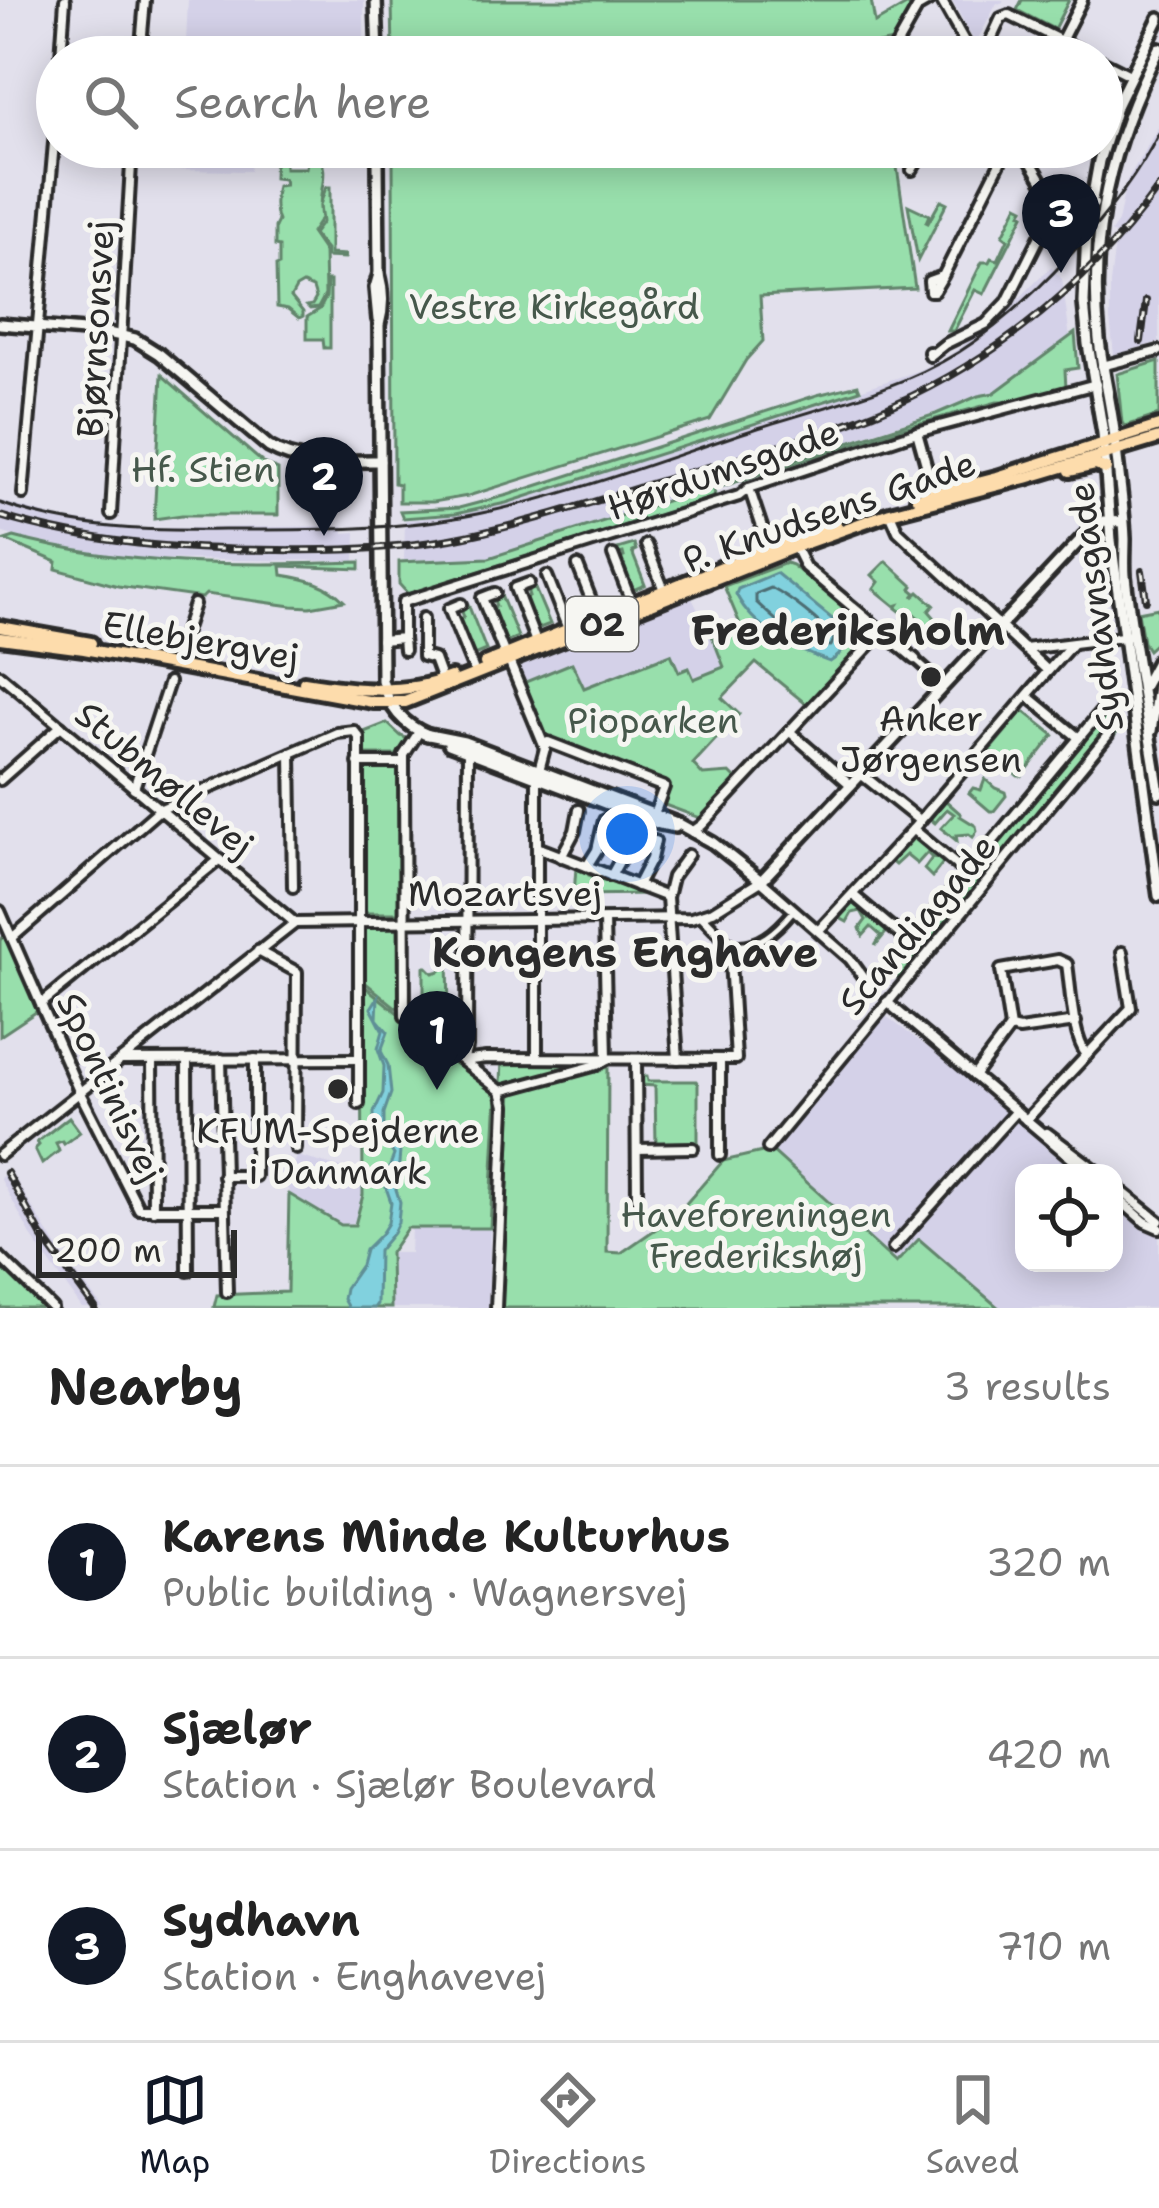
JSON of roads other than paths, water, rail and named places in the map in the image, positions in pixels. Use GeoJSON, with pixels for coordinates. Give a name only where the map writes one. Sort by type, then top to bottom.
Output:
{"type":"FeatureCollection","features":[{"type":"Feature","properties":{"kind":"main road","name":"O2"},"geometry":{"type":"LineString","coordinates":[[1110,447],[1159,426]]}},
{"type":"Feature","properties":{"kind":"main road","name":"O2"},"geometry":{"type":"LineString","coordinates":[[1110,447],[1159,438]]}},
{"type":"Feature","properties":{"kind":"main road","name":"P. Knudsens Gade"},"geometry":{"type":"LineString","coordinates":[[390,703],[423,696],[507,658],[890,513],[1026,478],[1110,447]]}},
{"type":"Feature","properties":{"kind":"main road","name":"P. Knudsens Gade"},"geometry":{"type":"LineString","coordinates":[[384,690],[419,687],[507,658],[769,548],[934,493],[1110,447]]}},
{"type":"Feature","properties":{"kind":"main road"},"geometry":{"type":"LineString","coordinates":[[1026,478],[1096,465],[1106,469]]}},
{"type":"Feature","properties":{"kind":"main road","name":"Ellebjergvej"},"geometry":{"type":"LineString","coordinates":[[0,627],[312,683],[384,690]]}},
{"type":"Feature","properties":{"kind":"main road","name":"Ellebjergvej"},"geometry":{"type":"LineString","coordinates":[[0,638],[390,703]]}},
{"type":"Feature","properties":{"kind":"street"},"geometry":{"type":"LineString","coordinates":[[62,36],[65,0]]}},
{"type":"Feature","properties":{"kind":"street"},"geometry":{"type":"LineString","coordinates":[[142,36],[145,0]]}},
{"type":"Feature","properties":{"kind":"street"},"geometry":{"type":"LineString","coordinates":[[904,36],[918,7],[930,0]]}},
{"type":"Feature","properties":{"kind":"street"},"geometry":{"type":"LineString","coordinates":[[941,0],[961,36]]}},
{"type":"Feature","properties":{"kind":"street"},"geometry":{"type":"LineString","coordinates":[[1064,36],[1082,0]]}},
{"type":"Feature","properties":{"kind":"street"},"geometry":{"type":"LineString","coordinates":[[378,2],[378,36]]}},
{"type":"Feature","properties":{"kind":"street"},"geometry":{"type":"LineString","coordinates":[[994,36],[1005,15],[1051,36]]}},
{"type":"Feature","properties":{"kind":"street"},"geometry":{"type":"LineString","coordinates":[[1123,129],[1156,43],[1159,18]]}},
{"type":"Feature","properties":{"kind":"street"},"geometry":{"type":"LineString","coordinates":[[1123,93],[1130,75],[1156,43]]}},
{"type":"Feature","properties":{"kind":"street"},"geometry":{"type":"LineString","coordinates":[[1123,72],[1130,75]]}},
{"type":"Feature","properties":{"kind":"street"},"geometry":{"type":"LineString","coordinates":[[23,494],[53,168]]}},
{"type":"Feature","properties":{"kind":"street","name":"Bjørnsonsvej"},"geometry":{"type":"LineString","coordinates":[[110,514],[131,168]]}},
{"type":"Feature","properties":{"kind":"street"},"geometry":{"type":"LineString","coordinates":[[378,168],[375,310],[379,325],[384,690],[404,723],[421,733],[537,774]]}},
{"type":"Feature","properties":{"kind":"street"},"geometry":{"type":"LineString","coordinates":[[943,276],[997,168]]}},
{"type":"Feature","properties":{"kind":"street"},"geometry":{"type":"LineString","coordinates":[[1034,168],[1046,190],[1059,198],[1102,205]]}},
{"type":"Feature","properties":{"kind":"street"},"geometry":{"type":"LineString","coordinates":[[1098,168],[1090,203],[1084,303],[1110,447]]}},
{"type":"Feature","properties":{"kind":"street"},"geometry":{"type":"LineString","coordinates":[[1110,447],[1096,384],[1096,290],[1102,205],[1112,168]]}},
{"type":"Feature","properties":{"kind":"street"},"geometry":{"type":"LineString","coordinates":[[929,352],[930,356],[970,334],[999,312],[1059,198]]}},
{"type":"Feature","properties":{"kind":"street"},"geometry":{"type":"LineString","coordinates":[[0,324],[122,335],[150,346],[268,447],[286,457],[309,462],[380,460]]}},
{"type":"Feature","properties":{"kind":"street"},"geometry":{"type":"LineString","coordinates":[[1098,367],[1159,351]]}},
{"type":"Feature","properties":{"kind":"street","name":"Hørdumsgade"},"geometry":{"type":"LineString","coordinates":[[404,650],[403,602],[739,496],[748,488],[917,433],[1096,384]]}},
{"type":"Feature","properties":{"kind":"street"},"geometry":{"type":"LineString","coordinates":[[917,433],[934,493]]}},
{"type":"Feature","properties":{"kind":"street","name":"Sydhavnsgade"},"geometry":{"type":"LineString","coordinates":[[1110,447],[1106,469],[1110,524],[1159,793]]}},
{"type":"Feature","properties":{"kind":"street","name":"Sydhavnsgade"},"geometry":{"type":"LineString","coordinates":[[1110,447],[1123,522],[1136,724],[1155,837],[1159,896]]}},
{"type":"Feature","properties":{"kind":"street"},"geometry":{"type":"LineString","coordinates":[[748,488],[769,548]]}},
{"type":"Feature","properties":{"kind":"street"},"geometry":{"type":"LineString","coordinates":[[890,513],[898,531],[1048,671]]}},
{"type":"Feature","properties":{"kind":"street"},"geometry":{"type":"LineString","coordinates":[[794,909],[775,931],[742,946],[729,944],[702,916],[760,881],[1099,523],[1123,522]]}},
{"type":"Feature","properties":{"kind":"street","name":"P. Knudsens Gade"},"geometry":{"type":"LineString","coordinates":[[646,545],[664,590]]}},
{"type":"Feature","properties":{"kind":"street"},"geometry":{"type":"LineString","coordinates":[[795,547],[805,567],[944,686]]}},
{"type":"Feature","properties":{"kind":"street"},"geometry":{"type":"LineString","coordinates":[[613,555],[632,604]]}},
{"type":"Feature","properties":{"kind":"street"},"geometry":{"type":"LineString","coordinates":[[578,566],[598,617]]}},
{"type":"Feature","properties":{"kind":"street"},"geometry":{"type":"LineString","coordinates":[[548,576],[568,629]]}},
{"type":"Feature","properties":{"kind":"street"},"geometry":{"type":"LineString","coordinates":[[529,583],[515,588],[536,642]]}},
{"type":"Feature","properties":{"kind":"street"},"geometry":{"type":"LineString","coordinates":[[495,593],[482,598],[545,748]]}},
{"type":"Feature","properties":{"kind":"street"},"geometry":{"type":"LineString","coordinates":[[176,659],[194,604]]}},
{"type":"Feature","properties":{"kind":"street"},"geometry":{"type":"LineString","coordinates":[[461,604],[449,609],[473,668]]}},
{"type":"Feature","properties":{"kind":"street"},"geometry":{"type":"LineString","coordinates":[[423,617],[423,656],[434,659],[442,681]]}},
{"type":"Feature","properties":{"kind":"street"},"geometry":{"type":"LineString","coordinates":[[692,832],[882,632]]}},
{"type":"Feature","properties":{"kind":"street"},"geometry":{"type":"LineString","coordinates":[[1024,649],[1129,636]]}},
{"type":"Feature","properties":{"kind":"street"},"geometry":{"type":"LineString","coordinates":[[381,640],[403,638]]}},
{"type":"Feature","properties":{"kind":"street"},"geometry":{"type":"LineString","coordinates":[[421,733],[464,742],[692,832],[712,842],[819,930],[1072,644]]}},
{"type":"Feature","properties":{"kind":"street"},"geometry":{"type":"LineString","coordinates":[[1136,724],[1141,693],[1159,658]]}},
{"type":"Feature","properties":{"kind":"street","name":"Stubmøllevej"},"geometry":{"type":"LineString","coordinates":[[0,675],[295,923]]}},
{"type":"Feature","properties":{"kind":"street"},"geometry":{"type":"LineString","coordinates":[[1151,736],[1159,681]]}},
{"type":"Feature","properties":{"kind":"street"},"geometry":{"type":"LineString","coordinates":[[134,788],[169,682]]}},
{"type":"Feature","properties":{"kind":"street"},"geometry":{"type":"LineString","coordinates":[[1028,695],[1079,738]]}},
{"type":"Feature","properties":{"kind":"street","name":"Scandiagade"},"geometry":{"type":"LineString","coordinates":[[819,930],[850,959],[871,988],[1108,703]]}},
{"type":"Feature","properties":{"kind":"street"},"geometry":{"type":"LineString","coordinates":[[0,780],[61,726]]}},
{"type":"Feature","properties":{"kind":"street"},"geometry":{"type":"LineString","coordinates":[[12,938],[160,809],[347,730],[357,733],[359,1104]]}},
{"type":"Feature","properties":{"kind":"street"},"geometry":{"type":"LineString","coordinates":[[789,731],[850,785]]}},
{"type":"Feature","properties":{"kind":"street"},"geometry":{"type":"LineString","coordinates":[[421,733],[404,755],[405,1016],[501,1091],[505,1106],[496,1308]]}},
{"type":"Feature","properties":{"kind":"street","name":"Scandiagade"},"geometry":{"type":"LineString","coordinates":[[768,1148],[1108,735]]}},
{"type":"Feature","properties":{"kind":"street"},"geometry":{"type":"LineString","coordinates":[[537,1058],[537,774],[548,742],[664,787],[652,818]]}},
{"type":"Feature","properties":{"kind":"street"},"geometry":{"type":"LineString","coordinates":[[464,1061],[468,752]]}},
{"type":"Feature","properties":{"kind":"street"},"geometry":{"type":"LineString","coordinates":[[291,753],[292,887]]}},
{"type":"Feature","properties":{"kind":"street"},"geometry":{"type":"LineString","coordinates":[[358,763],[404,763]]}},
{"type":"Feature","properties":{"kind":"street","name":"Scandiagade"},"geometry":{"type":"LineString","coordinates":[[861,774],[967,873]]}},
{"type":"Feature","properties":{"kind":"street"},"geometry":{"type":"LineString","coordinates":[[560,857],[575,831],[580,810]]}},
{"type":"Feature","properties":{"kind":"street"},"geometry":{"type":"LineString","coordinates":[[586,866],[597,850],[604,820]]}},
{"type":"Feature","properties":{"kind":"street"},"geometry":{"type":"LineString","coordinates":[[611,876],[627,848],[630,830]]}},
{"type":"Feature","properties":{"kind":"street"},"geometry":{"type":"LineString","coordinates":[[638,886],[655,841]]}},
{"type":"Feature","properties":{"kind":"street"},"geometry":{"type":"LineString","coordinates":[[537,847],[667,897]]}},
{"type":"Feature","properties":{"kind":"street"},"geometry":{"type":"LineString","coordinates":[[678,1059],[667,897],[672,877],[688,855]]}},
{"type":"Feature","properties":{"kind":"street"},"geometry":{"type":"LineString","coordinates":[[41,1004],[219,860]]}},
{"type":"Feature","properties":{"kind":"street","name":"Scandiagade"},"geometry":{"type":"LineString","coordinates":[[853,896],[909,942]]}},
{"type":"Feature","properties":{"kind":"street","name":"Spontinisvej"},"geometry":{"type":"LineString","coordinates":[[0,911],[79,1091],[139,1209],[223,1209]]}},
{"type":"Feature","properties":{"kind":"street","name":"Mozartsvej"},"geometry":{"type":"LineString","coordinates":[[295,923],[702,916]]}},
{"type":"Feature","properties":{"kind":"street"},"geometry":{"type":"LineString","coordinates":[[604,920],[607,1059]]}},
{"type":"Feature","properties":{"kind":"street"},"geometry":{"type":"LineString","coordinates":[[0,1155],[295,923]]}},
{"type":"Feature","properties":{"kind":"street"},"geometry":{"type":"LineString","coordinates":[[464,1061],[736,1059],[729,944]]}},
{"type":"Feature","properties":{"kind":"street"},"geometry":{"type":"LineString","coordinates":[[258,951],[297,972],[296,1149]]}},
{"type":"Feature","properties":{"kind":"street"},"geometry":{"type":"LineString","coordinates":[[1026,1120],[1131,1009],[1122,952]]}},
{"type":"Feature","properties":{"kind":"street"},"geometry":{"type":"LineString","coordinates":[[974,1076],[1010,1028],[1001,970],[1058,960],[1067,964],[1079,1046],[1088,1055]]}},
{"type":"Feature","properties":{"kind":"street"},"geometry":{"type":"LineString","coordinates":[[887,1002],[1078,1164]]}},
{"type":"Feature","properties":{"kind":"street"},"geometry":{"type":"LineString","coordinates":[[1010,1028],[1076,1022]]}},
{"type":"Feature","properties":{"kind":"street"},"geometry":{"type":"LineString","coordinates":[[223,1176],[255,1176],[255,1059]]}},
{"type":"Feature","properties":{"kind":"street"},"geometry":{"type":"LineString","coordinates":[[119,1060],[359,1059]]}},
{"type":"Feature","properties":{"kind":"street"},"geometry":{"type":"LineString","coordinates":[[501,1091],[607,1059]]}},
{"type":"Feature","properties":{"kind":"street"},"geometry":{"type":"LineString","coordinates":[[636,1059],[637,1197]]}},
{"type":"Feature","properties":{"kind":"street"},"geometry":{"type":"LineString","coordinates":[[720,1059],[720,1155]]}},
{"type":"Feature","properties":{"kind":"street"},"geometry":{"type":"LineString","coordinates":[[152,1060],[153,1210]]}},
{"type":"Feature","properties":{"kind":"street"},"geometry":{"type":"LineString","coordinates":[[187,1060],[188,1271]]}},
{"type":"Feature","properties":{"kind":"street"},"geometry":{"type":"LineString","coordinates":[[221,1060],[226,1292]]}},
{"type":"Feature","properties":{"kind":"street"},"geometry":{"type":"LineString","coordinates":[[893,1248],[1016,1111]]}},
{"type":"Feature","properties":{"kind":"street"},"geometry":{"type":"LineString","coordinates":[[1026,1120],[1089,1164]]}},
{"type":"Feature","properties":{"kind":"street"},"geometry":{"type":"LineString","coordinates":[[637,1149],[693,1148]]}},
{"type":"Feature","properties":{"kind":"street"},"geometry":{"type":"LineString","coordinates":[[1123,1192],[1159,1225]]}},
{"type":"Feature","properties":{"kind":"street"},"geometry":{"type":"LineString","coordinates":[[1123,1203],[1149,1225],[1159,1225]]}},
{"type":"Feature","properties":{"kind":"street"},"geometry":{"type":"LineString","coordinates":[[0,1257],[52,1308]]}},
{"type":"Feature","properties":{"kind":"water"},"geometry":{"type":"Polygon","coordinates":[[[776,573],[842,627],[844,647],[830,662],[764,628],[736,594],[776,573]]]}},
{"type":"Feature","properties":{"kind":"water"},"geometry":{"type":"Polygon","coordinates":[[[378,997],[377,1019],[388,1032],[381,1051],[391,1093],[384,1127],[400,1151],[392,1177],[400,1202],[398,1222],[378,1251],[377,1304],[348,1308],[343,1299],[345,1288],[365,1250],[388,1223],[391,1202],[384,1182],[394,1155],[374,1122],[383,1093],[384,1066],[378,1049],[383,1031],[371,1008],[378,997]]]}},
{"type":"Feature","properties":{"kind":"tram line"},"geometry":{"type":"LineString","coordinates":[[0,503],[55,519],[139,529],[351,528],[477,514],[618,476],[886,387],[959,352],[1015,310],[1071,254],[1122,192],[1159,133]]}},
{"type":"Feature","properties":{"kind":"railway"},"geometry":{"type":"LineString","coordinates":[[0,516],[138,544],[300,550],[430,542],[534,519],[812,436],[934,385],[1007,339],[1074,284],[1159,187]]}},
{"type":"Feature","properties":{"kind":"railway"},"geometry":{"type":"LineString","coordinates":[[1141,341],[1146,301]]}},
{"type":"Feature","properties":{"kind":"railway"},"geometry":{"type":"LineString","coordinates":[[1142,571],[1146,600]]}},
{"type":"Feature","properties":{"kind":"railway"},"geometry":{"type":"LineString","coordinates":[[7,1173],[41,1235],[95,1308]]}},
{"type":"Feature","properties":{"kind":"place","name":"Sydhavn"},"geometry":{"type":"Point","coordinates":[1061,273]}},
{"type":"Feature","properties":{"kind":"place","name":"Sjælør"},"geometry":{"type":"Point","coordinates":[324,536]}},
{"type":"Feature","properties":{"kind":"place","name":"Anker Jørgensen"},"geometry":{"type":"Point","coordinates":[931,677]}},
{"type":"Feature","properties":{"kind":"place","name":"KFUM-Spejderne i Danmark"},"geometry":{"type":"Point","coordinates":[338,1089]}},
{"type":"Feature","properties":{"kind":"place","name":"Karens Minde Kulturhus"},"geometry":{"type":"Point","coordinates":[437,1090]}},
{"type":"Feature","properties":{"kind":"district","name":"Frederiksholm"},"geometry":{"type":"Point","coordinates":[848,630]}},
{"type":"Feature","properties":{"kind":"district","name":"Kongens Enghave"},"geometry":{"type":"Point","coordinates":[625,952]}},
{"type":"Feature","properties":{"kind":"park label","name":"Vestre Kirkegård"},"geometry":{"type":"Point","coordinates":[554,306]}},
{"type":"Feature","properties":{"kind":"park label","name":"Hf. Stien"},"geometry":{"type":"Point","coordinates":[203,469]}},
{"type":"Feature","properties":{"kind":"park label","name":"Pioparken"},"geometry":{"type":"Point","coordinates":[653,720]}},
{"type":"Feature","properties":{"kind":"park label","name":"Haveforeningen Frederikshøj"},"geometry":{"type":"Point","coordinates":[756,1234]}}]}
